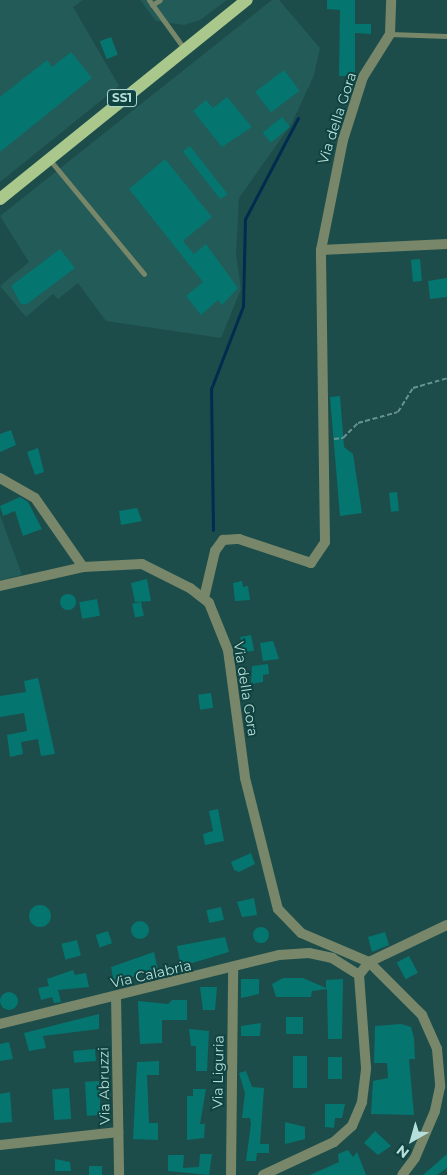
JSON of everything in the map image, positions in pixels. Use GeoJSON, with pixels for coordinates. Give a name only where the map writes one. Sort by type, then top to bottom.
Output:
{"type":"FeatureCollection","features":[{"type":"Feature","properties":{"kind":"main road","name":"SS1"},"geometry":{"type":"LineString","coordinates":[[0,199],[183,47],[247,0]]}},
{"type":"Feature","properties":{"kind":"street"},"geometry":{"type":"LineString","coordinates":[[390,34],[391,0]]}},
{"type":"Feature","properties":{"kind":"street","name":"Via della Gora"},"geometry":{"type":"LineString","coordinates":[[370,962],[313,938],[288,923],[271,887],[245,778],[228,650],[213,609],[204,598],[216,550],[228,539],[299,561],[310,563],[318,557],[326,531],[321,250],[332,179],[354,101],[372,59],[390,34]]}},
{"type":"Feature","properties":{"kind":"street"},"geometry":{"type":"LineString","coordinates":[[321,250],[447,244]]}},
{"type":"Feature","properties":{"kind":"street"},"geometry":{"type":"LineString","coordinates":[[0,478],[35,498],[83,567]]}},
{"type":"Feature","properties":{"kind":"street"},"geometry":{"type":"LineString","coordinates":[[0,586],[83,567],[142,564],[204,598]]}},
{"type":"Feature","properties":{"kind":"street"},"geometry":{"type":"LineString","coordinates":[[263,1175],[334,1142],[352,1126],[362,1102],[366,1068],[359,975],[370,962],[447,925]]}},
{"type":"Feature","properties":{"kind":"street"},"geometry":{"type":"LineString","coordinates":[[309,953],[313,938]]}},
{"type":"Feature","properties":{"kind":"street","name":"Via Calabria"},"geometry":{"type":"LineString","coordinates":[[0,1024],[233,970],[279,955],[309,953],[346,964],[359,975]]}},
{"type":"Feature","properties":{"kind":"street"},"geometry":{"type":"LineString","coordinates":[[370,962],[422,1015],[437,1049],[444,1087],[416,1158],[402,1175]]}},
{"type":"Feature","properties":{"kind":"street","name":"Via Liguria"},"geometry":{"type":"LineString","coordinates":[[231,1175],[233,970]]}},
{"type":"Feature","properties":{"kind":"street","name":"Via Abruzzi"},"geometry":{"type":"LineString","coordinates":[[116,996],[119,1175]]}},
{"type":"Feature","properties":{"kind":"street"},"geometry":{"type":"LineString","coordinates":[[0,1145],[118,1132]]}},
{"type":"Feature","properties":{"kind":"lane"},"geometry":{"type":"LineString","coordinates":[[160,0],[151,2],[183,47]]}},
{"type":"Feature","properties":{"kind":"lane"},"geometry":{"type":"LineString","coordinates":[[390,34],[447,36]]}},
{"type":"Feature","properties":{"kind":"lane"},"geometry":{"type":"LineString","coordinates":[[49,159],[144,274]]}},
{"type":"Feature","properties":{"kind":"path"},"geometry":{"type":"LineString","coordinates":[[323,440],[343,438],[352,425],[398,412],[413,388],[447,378]]}},
{"type":"Feature","properties":{"kind":"shaded area"},"geometry":{"type":"Polygon","coordinates":[[[0,0],[83,0],[73,7],[119,86],[0,182],[0,0]]]}},
{"type":"Feature","properties":{"kind":"shaded area"},"geometry":{"type":"Polygon","coordinates":[[[140,0],[227,0],[200,20],[184,25],[156,21],[140,0]]]}},
{"type":"Feature","properties":{"kind":"shaded area"},"geometry":{"type":"Polygon","coordinates":[[[272,0],[279,0],[320,48],[314,75],[292,123],[239,198],[236,254],[241,289],[221,338],[106,321],[78,283],[58,299],[53,294],[26,317],[0,286],[29,262],[0,216],[272,0]]]}},
{"type":"Feature","properties":{"kind":"shaded area"},"geometry":{"type":"Polygon","coordinates":[[[0,515],[22,575],[0,580],[0,515]]]}},
{"type":"Feature","properties":{"kind":"building"},"geometry":{"type":"Polygon","coordinates":[[[327,0],[355,0],[355,24],[371,24],[371,34],[355,33],[355,76],[339,76],[340,10],[327,9],[327,0]]]}},
{"type":"Feature","properties":{"kind":"building"},"geometry":{"type":"Polygon","coordinates":[[[111,37],[118,55],[107,59],[100,41],[111,37]]]}},
{"type":"Feature","properties":{"kind":"building"},"geometry":{"type":"Polygon","coordinates":[[[71,52],[92,78],[0,152],[0,97],[47,60],[52,67],[71,52]]]}},
{"type":"Feature","properties":{"kind":"building"},"geometry":{"type":"Polygon","coordinates":[[[284,70],[300,91],[271,112],[255,92],[284,70]]]}},
{"type":"Feature","properties":{"kind":"building"},"geometry":{"type":"Polygon","coordinates":[[[227,97],[252,127],[222,147],[193,111],[206,100],[213,108],[227,97]]]}},
{"type":"Feature","properties":{"kind":"building"},"geometry":{"type":"Polygon","coordinates":[[[282,117],[290,127],[271,143],[263,133],[282,117]]]}},
{"type":"Feature","properties":{"kind":"building"},"geometry":{"type":"Polygon","coordinates":[[[190,146],[228,194],[220,200],[183,152],[190,146]]]}},
{"type":"Feature","properties":{"kind":"building"},"geometry":{"type":"Polygon","coordinates":[[[165,159],[212,217],[183,241],[194,254],[206,244],[238,288],[222,305],[218,300],[201,315],[186,296],[203,282],[129,189],[165,159]]]}},
{"type":"Feature","properties":{"kind":"building"},"geometry":{"type":"Polygon","coordinates":[[[60,249],[75,268],[27,304],[21,304],[11,286],[60,249]]]}},
{"type":"Feature","properties":{"kind":"building"},"geometry":{"type":"Polygon","coordinates":[[[420,259],[422,281],[413,282],[411,260],[420,259]]]}},
{"type":"Feature","properties":{"kind":"building"},"geometry":{"type":"Polygon","coordinates":[[[447,278],[447,297],[430,299],[428,281],[447,278]]]}},
{"type":"Feature","properties":{"kind":"building"},"geometry":{"type":"Polygon","coordinates":[[[340,396],[344,447],[353,454],[362,513],[340,516],[330,397],[340,396]]]}},
{"type":"Feature","properties":{"kind":"building"},"geometry":{"type":"Polygon","coordinates":[[[11,430],[16,445],[0,452],[0,434],[11,430]]]}},
{"type":"Feature","properties":{"kind":"building"},"geometry":{"type":"Polygon","coordinates":[[[38,448],[44,472],[35,475],[27,452],[38,448]]]}},
{"type":"Feature","properties":{"kind":"building"},"geometry":{"type":"Polygon","coordinates":[[[397,492],[399,511],[391,512],[389,493],[397,492]]]}},
{"type":"Feature","properties":{"kind":"building"},"geometry":{"type":"Polygon","coordinates":[[[20,497],[28,502],[42,529],[23,536],[15,511],[3,516],[0,506],[20,497]]]}},
{"type":"Feature","properties":{"kind":"building"},"geometry":{"type":"Polygon","coordinates":[[[137,508],[142,521],[121,525],[119,511],[137,508]]]}},
{"type":"Feature","properties":{"kind":"building"},"geometry":{"type":"Polygon","coordinates":[[[147,579],[151,601],[135,602],[131,583],[147,579]]]}},
{"type":"Feature","properties":{"kind":"building"},"geometry":{"type":"Polygon","coordinates":[[[242,581],[243,587],[248,586],[250,600],[235,601],[233,583],[242,581]]]}},
{"type":"Feature","properties":{"kind":"building"},"geometry":{"type":"Polygon","coordinates":[[[65,594],[71,594],[76,599],[74,608],[65,610],[60,605],[60,599],[65,594]]]}},
{"type":"Feature","properties":{"kind":"building"},"geometry":{"type":"Polygon","coordinates":[[[97,599],[100,616],[82,619],[79,602],[97,599]]]}},
{"type":"Feature","properties":{"kind":"building"},"geometry":{"type":"Polygon","coordinates":[[[141,602],[144,616],[135,618],[132,604],[141,602]]]}},
{"type":"Feature","properties":{"kind":"building"},"geometry":{"type":"Polygon","coordinates":[[[251,635],[254,651],[243,653],[240,637],[251,635]]]}},
{"type":"Feature","properties":{"kind":"building"},"geometry":{"type":"Polygon","coordinates":[[[273,641],[279,659],[263,661],[260,643],[273,641]]]}},
{"type":"Feature","properties":{"kind":"building"},"geometry":{"type":"Polygon","coordinates":[[[268,664],[269,674],[263,675],[263,682],[251,684],[252,666],[268,664]]]}},
{"type":"Feature","properties":{"kind":"building"},"geometry":{"type":"Polygon","coordinates":[[[38,678],[55,754],[41,756],[38,739],[21,742],[23,754],[10,757],[7,735],[27,731],[24,713],[0,717],[0,696],[26,692],[24,681],[38,678]]]}},
{"type":"Feature","properties":{"kind":"building"},"geometry":{"type":"Polygon","coordinates":[[[211,693],[213,708],[200,710],[198,695],[211,693]]]}},
{"type":"Feature","properties":{"kind":"building"},"geometry":{"type":"Polygon","coordinates":[[[218,809],[224,841],[205,845],[203,834],[213,831],[209,811],[218,809]]]}},
{"type":"Feature","properties":{"kind":"building"},"geometry":{"type":"Polygon","coordinates":[[[251,853],[255,864],[239,872],[234,870],[231,862],[251,853]]]}},
{"type":"Feature","properties":{"kind":"building"},"geometry":{"type":"Polygon","coordinates":[[[254,898],[257,915],[242,917],[237,902],[254,898]]]}},
{"type":"Feature","properties":{"kind":"building"},"geometry":{"type":"Polygon","coordinates":[[[36,905],[44,905],[51,912],[51,920],[44,927],[36,927],[29,920],[29,912],[36,905]]]}},
{"type":"Feature","properties":{"kind":"building"},"geometry":{"type":"Polygon","coordinates":[[[221,907],[224,920],[209,923],[206,910],[221,907]]]}},
{"type":"Feature","properties":{"kind":"building"},"geometry":{"type":"Polygon","coordinates":[[[136,921],[144,921],[149,926],[147,937],[136,939],[131,934],[131,926],[136,921]]]}},
{"type":"Feature","properties":{"kind":"building"},"geometry":{"type":"Polygon","coordinates":[[[261,927],[269,935],[261,943],[253,935],[261,927]]]}},
{"type":"Feature","properties":{"kind":"building"},"geometry":{"type":"Polygon","coordinates":[[[108,931],[112,943],[100,947],[96,935],[108,931]]]}},
{"type":"Feature","properties":{"kind":"building"},"geometry":{"type":"Polygon","coordinates":[[[385,932],[389,945],[372,952],[368,937],[385,932]]]}},
{"type":"Feature","properties":{"kind":"building"},"geometry":{"type":"Polygon","coordinates":[[[225,937],[229,952],[192,963],[180,962],[177,946],[225,937]]]}},
{"type":"Feature","properties":{"kind":"building"},"geometry":{"type":"Polygon","coordinates":[[[77,940],[81,956],[65,959],[61,944],[77,940]]]}},
{"type":"Feature","properties":{"kind":"building"},"geometry":{"type":"Polygon","coordinates":[[[154,952],[158,970],[114,982],[111,967],[154,952]]]}},
{"type":"Feature","properties":{"kind":"building"},"geometry":{"type":"Polygon","coordinates":[[[409,956],[418,973],[406,979],[397,963],[409,956]]]}},
{"type":"Feature","properties":{"kind":"building"},"geometry":{"type":"Polygon","coordinates":[[[73,970],[75,975],[86,973],[89,987],[58,990],[61,1002],[54,1003],[52,997],[41,1000],[38,988],[49,986],[47,979],[73,970]]]}},
{"type":"Feature","properties":{"kind":"building"},"geometry":{"type":"Polygon","coordinates":[[[283,978],[303,978],[326,988],[326,980],[343,979],[342,1039],[328,1039],[327,989],[312,991],[311,997],[276,997],[272,984],[283,978]]]}},
{"type":"Feature","properties":{"kind":"building"},"geometry":{"type":"Polygon","coordinates":[[[241,979],[259,979],[259,994],[241,998],[241,979]]]}},
{"type":"Feature","properties":{"kind":"building"},"geometry":{"type":"Polygon","coordinates":[[[200,987],[217,987],[215,1010],[203,1010],[200,987]]]}},
{"type":"Feature","properties":{"kind":"building"},"geometry":{"type":"Polygon","coordinates":[[[5,992],[13,992],[18,997],[16,1008],[5,1010],[0,1005],[0,997],[5,992]]]}},
{"type":"Feature","properties":{"kind":"building"},"geometry":{"type":"Polygon","coordinates":[[[172,1000],[187,1000],[187,1020],[162,1020],[162,1043],[140,1044],[138,1001],[168,1004],[172,1000]]]}},
{"type":"Feature","properties":{"kind":"building"},"geometry":{"type":"Polygon","coordinates":[[[99,1014],[99,1029],[43,1036],[46,1048],[29,1051],[24,1033],[99,1014]]]}},
{"type":"Feature","properties":{"kind":"building"},"geometry":{"type":"Polygon","coordinates":[[[286,1017],[303,1017],[303,1034],[286,1034],[286,1017]]]}},
{"type":"Feature","properties":{"kind":"building"},"geometry":{"type":"Polygon","coordinates":[[[261,1023],[260,1036],[241,1036],[241,1026],[261,1023]]]}},
{"type":"Feature","properties":{"kind":"building"},"geometry":{"type":"Polygon","coordinates":[[[401,1024],[411,1027],[414,1038],[415,1059],[409,1059],[414,1115],[371,1114],[373,1081],[388,1078],[387,1063],[374,1063],[375,1026],[401,1024]]]}},
{"type":"Feature","properties":{"kind":"building"},"geometry":{"type":"Polygon","coordinates":[[[189,1029],[209,1031],[207,1071],[196,1071],[196,1046],[191,1046],[189,1029]]]}},
{"type":"Feature","properties":{"kind":"building"},"geometry":{"type":"Polygon","coordinates":[[[9,1042],[13,1059],[0,1061],[0,1044],[9,1042]]]}},
{"type":"Feature","properties":{"kind":"building"},"geometry":{"type":"Polygon","coordinates":[[[95,1049],[96,1061],[74,1063],[73,1051],[95,1049]]]}},
{"type":"Feature","properties":{"kind":"building"},"geometry":{"type":"Polygon","coordinates":[[[293,1056],[307,1056],[307,1088],[293,1088],[293,1056]]]}},
{"type":"Feature","properties":{"kind":"building"},"geometry":{"type":"Polygon","coordinates":[[[328,1057],[342,1057],[342,1079],[328,1079],[328,1057]]]}},
{"type":"Feature","properties":{"kind":"building"},"geometry":{"type":"Polygon","coordinates":[[[159,1061],[159,1075],[147,1075],[149,1123],[158,1123],[158,1140],[133,1139],[137,1062],[159,1061]]]}},
{"type":"Feature","properties":{"kind":"building"},"geometry":{"type":"Polygon","coordinates":[[[246,1071],[252,1087],[264,1088],[260,1144],[269,1144],[269,1153],[257,1153],[256,1161],[246,1161],[251,1124],[250,1118],[242,1118],[245,1093],[239,1073],[246,1071]]]}},
{"type":"Feature","properties":{"kind":"building"},"geometry":{"type":"Polygon","coordinates":[[[99,1081],[101,1115],[87,1116],[85,1082],[99,1081]]]}},
{"type":"Feature","properties":{"kind":"building"},"geometry":{"type":"Polygon","coordinates":[[[69,1088],[71,1119],[54,1120],[52,1089],[69,1088]]]}},
{"type":"Feature","properties":{"kind":"building"},"geometry":{"type":"Polygon","coordinates":[[[193,1089],[206,1089],[200,1124],[205,1124],[204,1138],[187,1140],[187,1096],[193,1096],[193,1089]]]}},
{"type":"Feature","properties":{"kind":"building"},"geometry":{"type":"Polygon","coordinates":[[[10,1092],[12,1122],[0,1123],[0,1094],[10,1092]]]}},
{"type":"Feature","properties":{"kind":"building"},"geometry":{"type":"Polygon","coordinates":[[[325,1104],[345,1104],[342,1118],[335,1118],[334,1128],[325,1127],[325,1104]]]}},
{"type":"Feature","properties":{"kind":"building"},"geometry":{"type":"Polygon","coordinates":[[[285,1122],[305,1127],[305,1139],[285,1144],[285,1122]]]}},
{"type":"Feature","properties":{"kind":"building"},"geometry":{"type":"Polygon","coordinates":[[[375,1131],[391,1146],[378,1155],[364,1143],[375,1131]]]}},
{"type":"Feature","properties":{"kind":"building"},"geometry":{"type":"Polygon","coordinates":[[[348,1150],[353,1157],[357,1152],[366,1175],[310,1175],[339,1162],[338,1154],[348,1150]]]}},
{"type":"Feature","properties":{"kind":"building"},"geometry":{"type":"Polygon","coordinates":[[[200,1154],[212,1154],[209,1175],[168,1171],[168,1155],[184,1155],[183,1168],[199,1167],[200,1154]]]}},
{"type":"Feature","properties":{"kind":"building"},"geometry":{"type":"Polygon","coordinates":[[[447,1154],[447,1168],[437,1175],[423,1175],[447,1154]]]}},
{"type":"Feature","properties":{"kind":"building"},"geometry":{"type":"Polygon","coordinates":[[[55,1159],[70,1162],[71,1171],[55,1171],[55,1159]]]}},
{"type":"Feature","properties":{"kind":"building"},"geometry":{"type":"Polygon","coordinates":[[[89,1166],[102,1166],[102,1175],[89,1175],[89,1166]]]}},
{"type":"Feature","properties":{"kind":"waterway"},"geometry":{"type":"LineString","coordinates":[[213,530],[211,389],[243,306],[245,219],[298,118]]}}]}
